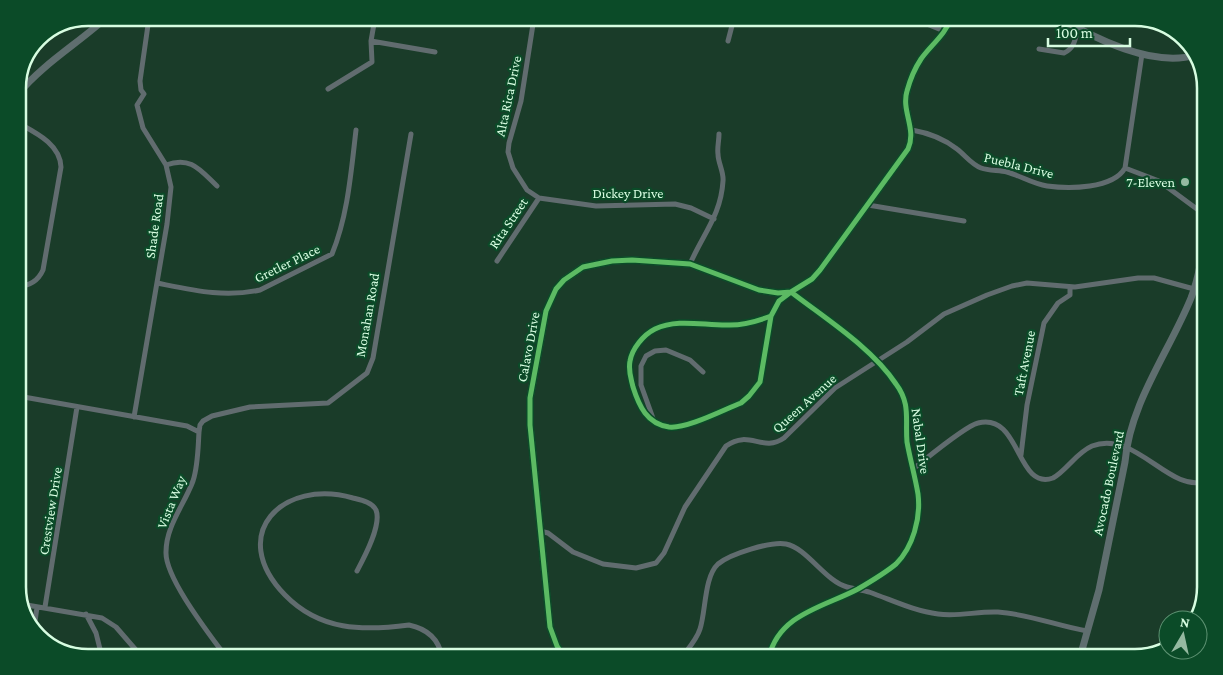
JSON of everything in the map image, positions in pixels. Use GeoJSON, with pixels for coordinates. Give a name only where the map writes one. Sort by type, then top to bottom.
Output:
{"type":"FeatureCollection","features":[{"type":"Feature","properties":{"kind":"street"},"geometry":{"type":"LineString","coordinates":[[26,86],[47,65],[97,26]]}},
{"type":"Feature","properties":{"kind":"street","name":"Shade Road"},"geometry":{"type":"LineString","coordinates":[[134,417],[167,224],[171,187],[166,165],[143,128],[137,105],[144,94],[141,90],[140,81],[148,26]]}},
{"type":"Feature","properties":{"kind":"street"},"geometry":{"type":"LineString","coordinates":[[328,89],[372,62],[371,41],[374,26]]}},
{"type":"Feature","properties":{"kind":"street","name":"Alta Rica Drive"},"geometry":{"type":"LineString","coordinates":[[533,26],[521,101],[508,152],[510,161],[519,179],[527,190],[539,198]]}},
{"type":"Feature","properties":{"kind":"street"},"geometry":{"type":"LineString","coordinates":[[728,41],[732,26]]}},
{"type":"Feature","properties":{"kind":"street"},"geometry":{"type":"LineString","coordinates":[[930,26],[944,32]]}},
{"type":"Feature","properties":{"kind":"street"},"geometry":{"type":"LineString","coordinates":[[771,316],[740,324],[668,324],[653,330],[635,347],[630,360],[629,372],[638,404],[654,422],[669,427],[685,425],[741,403],[750,396],[760,382],[771,316],[779,301],[812,278],[820,270],[908,148],[911,142],[912,130],[905,104],[908,88],[921,59],[947,26]]}},
{"type":"Feature","properties":{"kind":"street"},"geometry":{"type":"LineString","coordinates":[[1074,26],[1110,43],[1142,54],[1174,58],[1187,56]]}},
{"type":"Feature","properties":{"kind":"street"},"geometry":{"type":"LineString","coordinates":[[1039,48],[1067,52],[1074,46],[1078,28]]}},
{"type":"Feature","properties":{"kind":"street"},"geometry":{"type":"LineString","coordinates":[[371,41],[435,52]]}},
{"type":"Feature","properties":{"kind":"street"},"geometry":{"type":"LineString","coordinates":[[1142,54],[1125,168],[1159,181],[1197,209]]}},
{"type":"Feature","properties":{"kind":"street"},"geometry":{"type":"LineString","coordinates":[[26,128],[54,147],[59,155],[61,167],[43,270],[32,283],[26,284]]}},
{"type":"Feature","properties":{"kind":"street","name":"Gretler Place"},"geometry":{"type":"LineString","coordinates":[[156,283],[219,294],[252,292],[260,290],[332,254],[344,215],[356,130]]}},
{"type":"Feature","properties":{"kind":"street","name":"Puebla Drive"},"geometry":{"type":"LineString","coordinates":[[912,130],[938,137],[957,149],[970,162],[981,168],[998,170],[1047,186],[1090,186],[1107,183],[1122,174],[1125,168]]}},
{"type":"Feature","properties":{"kind":"street","name":"Monahan Road"},"geometry":{"type":"LineString","coordinates":[[199,432],[203,421],[212,416],[250,407],[328,403],[367,372],[373,358],[411,134]]}},
{"type":"Feature","properties":{"kind":"street"},"geometry":{"type":"LineString","coordinates":[[690,264],[719,206],[723,181],[718,155],[719,134]]}},
{"type":"Feature","properties":{"kind":"street"},"geometry":{"type":"LineString","coordinates":[[166,165],[176,161],[192,164],[217,186]]}},
{"type":"Feature","properties":{"kind":"street","name":"Dickey Drive"},"geometry":{"type":"LineString","coordinates":[[539,198],[596,206],[675,204],[691,208],[714,219]]}},
{"type":"Feature","properties":{"kind":"street","name":"Rita Street"},"geometry":{"type":"LineString","coordinates":[[497,261],[539,198]]}},
{"type":"Feature","properties":{"kind":"street"},"geometry":{"type":"LineString","coordinates":[[868,205],[964,221]]}},
{"type":"Feature","properties":{"kind":"street","name":"Calavo Drive"},"geometry":{"type":"LineString","coordinates":[[558,649],[550,627],[530,425],[530,398],[543,325],[550,301],[564,280],[583,267],[632,260],[690,264],[759,290],[791,292]]}},
{"type":"Feature","properties":{"kind":"street","name":"Queen Avenue"},"geometry":{"type":"LineString","coordinates":[[540,531],[548,533],[573,552],[603,564],[636,568],[656,563],[664,553],[685,507],[726,446],[745,438],[769,444],[777,443],[835,388],[876,360],[907,342],[944,314],[987,295],[1027,283],[1070,287],[1154,278],[1194,289]]}},
{"type":"Feature","properties":{"kind":"street","name":"Avocado Boulevard"},"geometry":{"type":"LineString","coordinates":[[1083,649],[1101,578],[1125,462],[1126,447],[1142,401],[1179,324],[1197,278]]}},
{"type":"Feature","properties":{"kind":"street","name":"Taft Avenue"},"geometry":{"type":"LineString","coordinates":[[1021,455],[1027,404],[1044,323],[1058,303],[1070,295],[1070,287]]}},
{"type":"Feature","properties":{"kind":"street","name":"Nabal Drive"},"geometry":{"type":"LineString","coordinates":[[772,649],[775,641],[793,620],[804,612],[858,589],[896,563],[909,546],[916,526],[918,503],[907,439],[906,407],[899,387],[876,360],[858,344],[791,292]]}},
{"type":"Feature","properties":{"kind":"street"},"geometry":{"type":"LineString","coordinates":[[654,422],[641,385],[641,366],[646,356],[655,351],[666,350],[690,360],[703,372]]}},
{"type":"Feature","properties":{"kind":"street"},"geometry":{"type":"LineString","coordinates":[[26,397],[187,426],[199,432]]}},
{"type":"Feature","properties":{"kind":"street","name":"Crestview Drive"},"geometry":{"type":"LineString","coordinates":[[45,608],[77,407]]}},
{"type":"Feature","properties":{"kind":"street"},"geometry":{"type":"LineString","coordinates":[[913,469],[973,425],[982,422],[991,423],[1002,428],[1021,455],[1030,473],[1036,478],[1046,480],[1056,476],[1090,447],[1104,444],[1126,447],[1183,480],[1197,483]]}},
{"type":"Feature","properties":{"kind":"street","name":"Vista Way"},"geometry":{"type":"LineString","coordinates":[[199,432],[195,474],[170,531],[166,552],[171,573],[192,611],[219,649]]}},
{"type":"Feature","properties":{"kind":"street"},"geometry":{"type":"LineString","coordinates":[[357,571],[368,552],[377,516],[376,509],[364,500],[331,493],[305,496],[280,508],[268,520],[262,530],[259,544],[260,556],[264,564],[279,589],[301,608],[327,622],[346,627],[375,629],[415,626],[425,630],[433,637],[440,649]]}},
{"type":"Feature","properties":{"kind":"street"},"geometry":{"type":"LineString","coordinates":[[688,649],[699,632],[704,617],[712,572],[720,563],[732,556],[779,543],[788,544],[797,549],[833,580],[848,588],[858,589],[925,612],[939,614],[997,612],[1087,631]]}},
{"type":"Feature","properties":{"kind":"street"},"geometry":{"type":"LineString","coordinates":[[29,605],[102,618],[116,627],[134,649]]}},
{"type":"Feature","properties":{"kind":"street"},"geometry":{"type":"LineString","coordinates":[[35,619],[37,606]]}},
{"type":"Feature","properties":{"kind":"street"},"geometry":{"type":"LineString","coordinates":[[86,614],[96,633],[100,649]]}},
{"type":"Feature","properties":{"kind":"cycle path"},"geometry":{"type":"LineString","coordinates":[[559,649],[550,627],[530,425],[530,398],[546,311],[556,289],[564,280],[583,267],[612,261],[632,260],[690,264],[759,290],[778,293],[791,292],[812,279],[908,149],[911,134],[906,106],[908,87],[919,63],[948,26]]}},
{"type":"Feature","properties":{"kind":"cycle path"},"geometry":{"type":"LineString","coordinates":[[771,316],[779,301],[791,292],[861,346],[886,371],[901,391],[906,405],[907,442],[919,503],[917,522],[911,541],[896,564],[858,589],[818,607],[793,621],[782,631],[772,649]]}},
{"type":"Feature","properties":{"kind":"cycle path"},"geometry":{"type":"LineString","coordinates":[[771,316],[760,382],[741,403],[695,422],[677,427],[661,425],[645,413],[635,394],[629,368],[633,352],[646,335],[655,329],[673,324],[730,325],[756,321],[771,316]]}},
{"type":"Feature","properties":{"kind":"place","name":"7-Eleven"},"geometry":{"type":"Point","coordinates":[1185,182]}}]}
